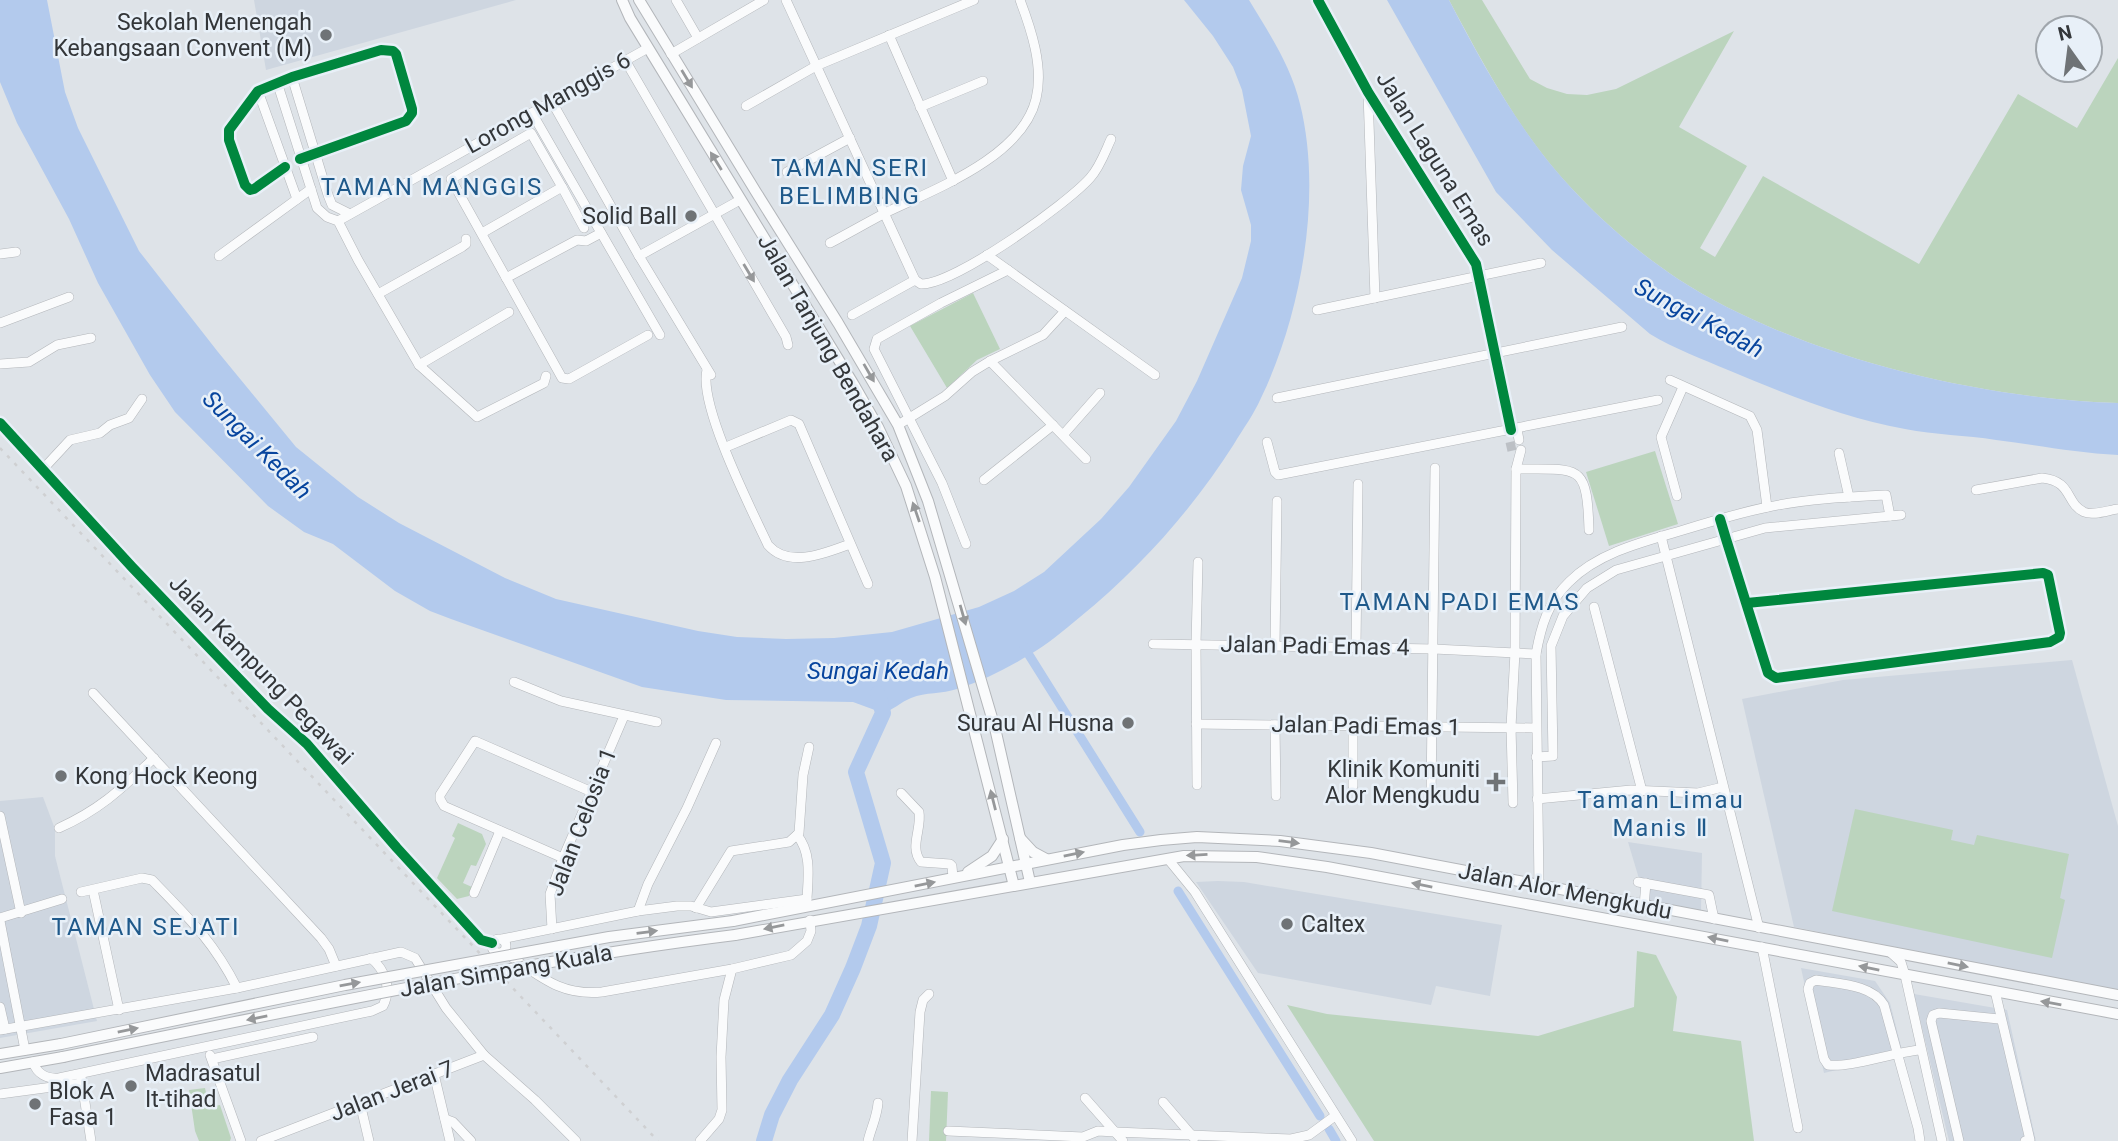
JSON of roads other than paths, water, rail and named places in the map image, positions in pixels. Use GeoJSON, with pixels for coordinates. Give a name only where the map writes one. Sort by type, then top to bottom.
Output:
{"type":"FeatureCollection","features":[{"type":"Feature","properties":{"kind":"main road","name":"Jalan Tanjung Bendahara"},"geometry":{"type":"LineString","coordinates":[[622,0],[648,48],[878,427],[902,477],[919,520],[935,577],[1014,886]]}},
{"type":"Feature","properties":{"kind":"main road","name":"Jalan Tanjung Bendahara"},"geometry":{"type":"LineString","coordinates":[[639,0],[898,425],[919,474],[995,727],[1030,882]]}},
{"type":"Feature","properties":{"kind":"main road"},"geometry":{"type":"LineString","coordinates":[[822,332],[838,323]]}},
{"type":"Feature","properties":{"kind":"main road"},"geometry":{"type":"LineString","coordinates":[[1018,836],[1034,852],[1046,859]]}},
{"type":"Feature","properties":{"kind":"main road","name":"Jalan Alor Mengkudu"},"geometry":{"type":"LineString","coordinates":[[1009,867],[1123,845],[1185,838],[1280,841],[1371,853],[2118,995]]}},
{"type":"Feature","properties":{"kind":"main road"},"geometry":{"type":"LineString","coordinates":[[958,877],[992,856],[1003,839]]}},
{"type":"Feature","properties":{"kind":"main road","name":"Jalan Alor Mengkudu"},"geometry":{"type":"LineString","coordinates":[[1014,886],[1168,859],[1209,855],[1257,857],[1563,910],[2118,1014]]}},
{"type":"Feature","properties":{"kind":"main road","name":"Jalan Simpang Kuala"},"geometry":{"type":"LineString","coordinates":[[0,1054],[61,1044],[345,985],[609,937],[733,921],[810,903],[858,897],[1009,867]]}},
{"type":"Feature","properties":{"kind":"main road","name":"Jalan Simpang Kuala"},"geometry":{"type":"LineString","coordinates":[[0,1068],[611,951],[735,934],[1014,886]]}},
{"type":"Feature","properties":{"kind":"main road"},"geometry":{"type":"LineString","coordinates":[[1562,891],[1556,894],[1554,900],[1563,910]]}},
{"type":"Feature","properties":{"kind":"street"},"geometry":{"type":"LineString","coordinates":[[676,0],[698,38]]}},
{"type":"Feature","properties":{"kind":"street"},"geometry":{"type":"LineString","coordinates":[[671,54],[764,0]]}},
{"type":"Feature","properties":{"kind":"street"},"geometry":{"type":"LineString","coordinates":[[786,0],[915,280],[921,284],[930,284],[987,255],[1073,195],[1098,168],[1111,139]]}},
{"type":"Feature","properties":{"kind":"street"},"geometry":{"type":"LineString","coordinates":[[746,106],[816,66],[974,0]]}},
{"type":"Feature","properties":{"kind":"street"},"geometry":{"type":"LineString","coordinates":[[831,243],[953,181],[1017,135],[1027,122],[1036,100],[1038,78],[1030,26],[1020,0]]}},
{"type":"Feature","properties":{"kind":"street","name":"Jalan Laguna Emas"},"geometry":{"type":"LineString","coordinates":[[1318,0],[1368,92],[1474,259],[1516,446],[1515,652],[1511,727],[1513,803]]}},
{"type":"Feature","properties":{"kind":"street"},"geometry":{"type":"LineString","coordinates":[[890,36],[953,181]]}},
{"type":"Feature","properties":{"kind":"street","name":"Lorong Manggis 6"},"geometry":{"type":"LineString","coordinates":[[338,221],[648,48]]}},
{"type":"Feature","properties":{"kind":"street"},"geometry":{"type":"LineString","coordinates":[[285,167],[254,189],[250,190],[245,185],[229,140],[229,130],[258,91],[292,77],[387,49],[396,54],[412,109],[406,121],[300,159]]}},
{"type":"Feature","properties":{"kind":"street"},"geometry":{"type":"LineString","coordinates":[[625,60],[786,337],[788,345]]}},
{"type":"Feature","properties":{"kind":"street"},"geometry":{"type":"LineString","coordinates":[[292,77],[332,205],[350,214]]}},
{"type":"Feature","properties":{"kind":"street"},"geometry":{"type":"LineString","coordinates":[[920,107],[983,81]]}},
{"type":"Feature","properties":{"kind":"street"},"geometry":{"type":"LineString","coordinates":[[277,82],[319,211],[327,218],[338,221],[419,365],[477,418],[544,383],[546,376]]}},
{"type":"Feature","properties":{"kind":"street"},"geometry":{"type":"LineString","coordinates":[[258,91],[297,199]]}},
{"type":"Feature","properties":{"kind":"street"},"geometry":{"type":"LineString","coordinates":[[1368,92],[1375,298]]}},
{"type":"Feature","properties":{"kind":"street"},"geometry":{"type":"LineString","coordinates":[[552,102],[709,373],[705,379],[712,416],[768,545],[782,556],[808,557],[850,544]]}},
{"type":"Feature","properties":{"kind":"street"},"geometry":{"type":"LineString","coordinates":[[532,113],[660,335]]}},
{"type":"Feature","properties":{"kind":"street"},"geometry":{"type":"LineString","coordinates":[[584,228],[531,133],[451,179],[562,378],[565,380],[648,335]]}},
{"type":"Feature","properties":{"kind":"street"},"geometry":{"type":"LineString","coordinates":[[787,172],[850,138]]}},
{"type":"Feature","properties":{"kind":"street"},"geometry":{"type":"LineString","coordinates":[[482,233],[562,187]]}},
{"type":"Feature","properties":{"kind":"street"},"geometry":{"type":"LineString","coordinates":[[219,256],[311,189]]}},
{"type":"Feature","properties":{"kind":"street"},"geometry":{"type":"LineString","coordinates":[[639,256],[740,200]]}},
{"type":"Feature","properties":{"kind":"street"},"geometry":{"type":"LineString","coordinates":[[577,240],[580,231],[595,222]]}},
{"type":"Feature","properties":{"kind":"street"},"geometry":{"type":"LineString","coordinates":[[506,278],[577,240],[586,241],[601,233]]}},
{"type":"Feature","properties":{"kind":"street"},"geometry":{"type":"LineString","coordinates":[[378,294],[462,247],[466,239]]}},
{"type":"Feature","properties":{"kind":"street"},"geometry":{"type":"LineString","coordinates":[[0,254],[16,252]]}},
{"type":"Feature","properties":{"kind":"street"},"geometry":{"type":"LineString","coordinates":[[987,255],[1155,375]]}},
{"type":"Feature","properties":{"kind":"street"},"geometry":{"type":"LineString","coordinates":[[1317,310],[1541,263]]}},
{"type":"Feature","properties":{"kind":"street"},"geometry":{"type":"LineString","coordinates":[[966,544],[942,483],[911,417],[874,349],[874,344],[877,339],[941,303],[1008,270]]}},
{"type":"Feature","properties":{"kind":"street"},"geometry":{"type":"LineString","coordinates":[[852,315],[915,280]]}},
{"type":"Feature","properties":{"kind":"street"},"geometry":{"type":"LineString","coordinates":[[0,323],[69,297]]}},
{"type":"Feature","properties":{"kind":"street"},"geometry":{"type":"LineString","coordinates":[[898,425],[946,396],[972,372],[1043,335],[1065,311]]}},
{"type":"Feature","properties":{"kind":"street"},"geometry":{"type":"LineString","coordinates":[[419,365],[509,312]]}},
{"type":"Feature","properties":{"kind":"street"},"geometry":{"type":"LineString","coordinates":[[1277,398],[1622,327]]}},
{"type":"Feature","properties":{"kind":"street"},"geometry":{"type":"LineString","coordinates":[[0,364],[29,362],[57,345],[91,338]]}},
{"type":"Feature","properties":{"kind":"street"},"geometry":{"type":"LineString","coordinates":[[990,361],[1086,459]]}},
{"type":"Feature","properties":{"kind":"street"},"geometry":{"type":"LineString","coordinates":[[1670,380],[1751,416],[1757,430],[1767,507]]}},
{"type":"Feature","properties":{"kind":"street"},"geometry":{"type":"LineString","coordinates":[[1677,496],[1661,437],[1683,387]]}},
{"type":"Feature","properties":{"kind":"street"},"geometry":{"type":"LineString","coordinates":[[1063,435],[1100,393]]}},
{"type":"Feature","properties":{"kind":"street"},"geometry":{"type":"LineString","coordinates":[[44,468],[70,440],[100,433],[110,425],[129,418],[142,399]]}},
{"type":"Feature","properties":{"kind":"street"},"geometry":{"type":"LineString","coordinates":[[1268,442],[1278,475],[1658,400]]}},
{"type":"Feature","properties":{"kind":"street"},"geometry":{"type":"LineString","coordinates":[[726,447],[796,421],[868,584]]}},
{"type":"Feature","properties":{"kind":"street","name":"Jalan Kampung Pegawai"},"geometry":{"type":"LineString","coordinates":[[0,422],[132,567],[268,709],[307,744],[481,940],[492,943]]}},
{"type":"Feature","properties":{"kind":"street"},"geometry":{"type":"LineString","coordinates":[[984,480],[1053,425]]}},
{"type":"Feature","properties":{"kind":"street"},"geometry":{"type":"LineString","coordinates":[[1839,453],[1849,497]]}},
{"type":"Feature","properties":{"kind":"street"},"geometry":{"type":"LineString","coordinates":[[1431,798],[1435,468]]}},
{"type":"Feature","properties":{"kind":"street"},"geometry":{"type":"LineString","coordinates":[[1516,469],[1558,470],[1572,472],[1582,478],[1588,495],[1589,530]]}},
{"type":"Feature","properties":{"kind":"street"},"geometry":{"type":"LineString","coordinates":[[1976,490],[2042,478],[2050,479],[2061,483],[2086,513],[2118,509]]}},
{"type":"Feature","properties":{"kind":"street"},"geometry":{"type":"LineString","coordinates":[[1356,647],[1358,484]]}},
{"type":"Feature","properties":{"kind":"street"},"geometry":{"type":"LineString","coordinates":[[1539,887],[1536,654],[1549,608],[1568,583],[1593,563],[1615,552],[1661,536],[1767,507],[1886,495],[1890,516]]}},
{"type":"Feature","properties":{"kind":"street"},"geometry":{"type":"LineString","coordinates":[[1275,645],[1276,501]]}},
{"type":"Feature","properties":{"kind":"street"},"geometry":{"type":"LineString","coordinates":[[1536,757],[1553,755],[1551,646],[1563,616],[1575,599],[1603,578],[1616,570],[1781,526],[1901,515]]}},
{"type":"Feature","properties":{"kind":"street"},"geometry":{"type":"LineString","coordinates":[[1720,519],[1726,539],[1746,603],[1768,673],[1776,678],[2050,642],[2059,637],[2060,633],[2048,575],[2043,573],[1746,603]]}},
{"type":"Feature","properties":{"kind":"street"},"geometry":{"type":"LineString","coordinates":[[1661,536],[1759,928]]}},
{"type":"Feature","properties":{"kind":"street"},"geometry":{"type":"LineString","coordinates":[[1197,785],[1198,562]]}},
{"type":"Feature","properties":{"kind":"street"},"geometry":{"type":"LineString","coordinates":[[1594,607],[1642,791]]}},
{"type":"Feature","properties":{"kind":"street","name":"Jalan Padi Emas 4"},"geometry":{"type":"LineString","coordinates":[[1153,644],[1434,649],[1536,654]]}},
{"type":"Feature","properties":{"kind":"street"},"geometry":{"type":"LineString","coordinates":[[514,682],[561,701],[657,722]]}},
{"type":"Feature","properties":{"kind":"street"},"geometry":{"type":"LineString","coordinates":[[93,693],[321,938],[336,966]]}},
{"type":"Feature","properties":{"kind":"street","name":"Jalan Celosia 1"},"geometry":{"type":"LineString","coordinates":[[552,929],[550,894],[624,716]]}},
{"type":"Feature","properties":{"kind":"street","name":"Jalan Padi Emas 1"},"geometry":{"type":"LineString","coordinates":[[1196,724],[1535,728]]}},
{"type":"Feature","properties":{"kind":"street"},"geometry":{"type":"LineString","coordinates":[[1275,725],[1276,796]]}},
{"type":"Feature","properties":{"kind":"street"},"geometry":{"type":"LineString","coordinates":[[1353,726],[1353,786]]}},
{"type":"Feature","properties":{"kind":"street"},"geometry":{"type":"LineString","coordinates":[[563,858],[444,806],[440,799],[475,741],[592,792]]}},
{"type":"Feature","properties":{"kind":"street"},"geometry":{"type":"LineString","coordinates":[[638,911],[648,884],[687,808],[716,743]]}},
{"type":"Feature","properties":{"kind":"street"},"geometry":{"type":"LineString","coordinates":[[696,908],[731,850],[789,842],[797,835],[802,824],[801,796],[809,747]]}},
{"type":"Feature","properties":{"kind":"street"},"geometry":{"type":"LineString","coordinates":[[59,828],[97,809],[154,758]]}},
{"type":"Feature","properties":{"kind":"street"},"geometry":{"type":"LineString","coordinates":[[1537,799],[1642,791],[1683,794],[1723,787]]}},
{"type":"Feature","properties":{"kind":"street"},"geometry":{"type":"LineString","coordinates":[[901,793],[919,812],[916,853],[918,859],[921,862],[950,864],[958,877]]}},
{"type":"Feature","properties":{"kind":"street"},"geometry":{"type":"LineString","coordinates":[[0,816],[22,913]]}},
{"type":"Feature","properties":{"kind":"street"},"geometry":{"type":"LineString","coordinates":[[474,892],[500,831]]}},
{"type":"Feature","properties":{"kind":"street"},"geometry":{"type":"LineString","coordinates":[[502,939],[507,946],[504,952],[499,954],[494,951],[492,943],[497,939],[638,911],[677,906],[717,912],[810,903],[807,857],[804,844],[797,835]]}},
{"type":"Feature","properties":{"kind":"street"},"geometry":{"type":"LineString","coordinates":[[1168,859],[1195,892],[1352,1141]]}},
{"type":"Feature","properties":{"kind":"street"},"geometry":{"type":"LineString","coordinates":[[80,892],[142,878],[152,880],[211,943],[237,988]]}},
{"type":"Feature","properties":{"kind":"street"},"geometry":{"type":"LineString","coordinates":[[1644,906],[1642,882],[1709,895],[1714,919]]}},
{"type":"Feature","properties":{"kind":"street"},"geometry":{"type":"LineString","coordinates":[[93,890],[119,1010]]}},
{"type":"Feature","properties":{"kind":"street"},"geometry":{"type":"LineString","coordinates":[[25,1050],[0,920],[62,900]]}},
{"type":"Feature","properties":{"kind":"street"},"geometry":{"type":"LineString","coordinates":[[504,952],[551,984],[583,994],[732,970],[791,955],[807,941],[811,930],[810,920]]}},
{"type":"Feature","properties":{"kind":"street"},"geometry":{"type":"LineString","coordinates":[[1762,947],[1798,1128]]}},
{"type":"Feature","properties":{"kind":"street"},"geometry":{"type":"LineString","coordinates":[[0,1007],[2,1029],[237,988],[401,952],[412,956],[446,1008],[484,1055],[576,1141]]}},
{"type":"Feature","properties":{"kind":"street"},"geometry":{"type":"LineString","coordinates":[[1891,953],[1901,962],[1905,975],[1942,1141]]}},
{"type":"Feature","properties":{"kind":"street"},"geometry":{"type":"LineString","coordinates":[[0,1094],[81,1078],[208,1046],[378,1009],[386,1000],[388,986],[385,975],[371,958]]}},
{"type":"Feature","properties":{"kind":"street"},"geometry":{"type":"LineString","coordinates":[[700,1141],[719,1119],[722,1110],[724,1000],[732,970]]}},
{"type":"Feature","properties":{"kind":"street"},"geometry":{"type":"LineString","coordinates":[[1920,1050],[1897,1052],[1849,1064],[1828,1065],[1818,1035],[1808,989],[1810,983],[1816,980],[1876,993],[1884,1004],[1897,1052],[1920,1141]]}},
{"type":"Feature","properties":{"kind":"street"},"geometry":{"type":"LineString","coordinates":[[1995,991],[2028,1141]]}},
{"type":"Feature","properties":{"kind":"street"},"geometry":{"type":"LineString","coordinates":[[912,1141],[920,1012],[923,1000],[929,994]]}},
{"type":"Feature","properties":{"kind":"street"},"geometry":{"type":"LineString","coordinates":[[1959,1141],[1931,1021],[1933,1015],[1939,1013],[2000,1018]]}},
{"type":"Feature","properties":{"kind":"street"},"geometry":{"type":"LineString","coordinates":[[212,1059],[313,1037]]}},
{"type":"Feature","properties":{"kind":"street"},"geometry":{"type":"LineString","coordinates":[[208,1046],[241,1141]]}},
{"type":"Feature","properties":{"kind":"street","name":"Jalan Jerai 7"},"geometry":{"type":"LineString","coordinates":[[261,1141],[285,1137],[360,1103],[484,1055]]}},
{"type":"Feature","properties":{"kind":"street"},"geometry":{"type":"LineString","coordinates":[[33,1062],[37,1070],[51,1078],[81,1078]]}},
{"type":"Feature","properties":{"kind":"street"},"geometry":{"type":"LineString","coordinates":[[434,1074],[450,1141]]}},
{"type":"Feature","properties":{"kind":"street"},"geometry":{"type":"LineString","coordinates":[[81,1078],[91,1141]]}},
{"type":"Feature","properties":{"kind":"street"},"geometry":{"type":"LineString","coordinates":[[1085,1098],[1123,1141]]}},
{"type":"Feature","properties":{"kind":"street"},"geometry":{"type":"LineString","coordinates":[[1163,1102],[1195,1138]]}},
{"type":"Feature","properties":{"kind":"street"},"geometry":{"type":"LineString","coordinates":[[360,1103],[369,1141]]}},
{"type":"Feature","properties":{"kind":"street"},"geometry":{"type":"LineString","coordinates":[[868,1141],[878,1103]]}},
{"type":"Feature","properties":{"kind":"street"},"geometry":{"type":"LineString","coordinates":[[948,1131],[1083,1136],[1098,1131],[1195,1138],[1300,1138],[1335,1116]]}},
{"type":"Feature","properties":{"kind":"street"},"geometry":{"type":"LineString","coordinates":[[445,1119],[453,1122],[471,1141]]}},
{"type":"Feature","properties":{"kind":"water","name":"Sungai Kedah"},"geometry":{"type":"Polygon","coordinates":[[[0,0],[47,0],[65,92],[78,128],[139,251],[296,447],[358,497],[399,523],[505,578],[556,599],[698,631],[737,637],[834,638],[892,632],[979,607],[1014,591],[1044,572],[1101,519],[1129,487],[1176,421],[1197,381],[1242,278],[1251,241],[1251,225],[1241,190],[1243,166],[1251,136],[1242,90],[1233,67],[1213,36],[1184,0],[1249,0],[1291,76],[1307,139],[1309,177],[1304,254],[1297,292],[1275,365],[1258,404],[1201,492],[1164,537],[1123,579],[1036,651],[976,682],[951,691],[917,696],[883,713],[853,702],[726,700],[642,687],[430,611],[395,591],[333,544],[304,532],[268,506],[175,412],[150,375],[98,283],[69,219],[17,123],[0,82],[0,0]]]}},
{"type":"Feature","properties":{"kind":"water","name":"Sungai Kedah"},"geometry":{"type":"Polygon","coordinates":[[[1387,0],[1449,0],[1506,102],[1557,172],[1613,229],[1678,279],[1725,306],[1777,330],[1890,368],[2007,393],[2118,403],[2118,455],[1916,431],[1860,419],[1771,388],[1689,354],[1650,334],[1552,250],[1496,192],[1387,0]]]}},
{"type":"Feature","properties":{"kind":"waterway"},"geometry":{"type":"LineString","coordinates":[[1024,647],[1140,832]]}},
{"type":"Feature","properties":{"kind":"waterway"},"geometry":{"type":"LineString","coordinates":[[764,1141],[772,1115],[790,1080],[832,1015],[869,926],[883,863],[856,772],[883,713],[878,694]]}},
{"type":"Feature","properties":{"kind":"waterway"},"geometry":{"type":"LineString","coordinates":[[1178,891],[1320,1116]]}},
{"type":"Feature","properties":{"kind":"waterway"},"geometry":{"type":"LineString","coordinates":[[1329,1129],[1336,1141]]}},
{"type":"Feature","properties":{"kind":"tunnel"},"geometry":{"type":"LineString","coordinates":[[1510,442],[1512,451]]}},
{"type":"Feature","properties":{"kind":"railway"},"geometry":{"type":"LineString","coordinates":[[0,448],[658,1141]]}},
{"type":"Feature","properties":{"kind":"place","name":"Sekolah Menengah Kebangsaan Convent (M)"},"geometry":{"type":"Point","coordinates":[326,35]}},
{"type":"Feature","properties":{"kind":"place","name":"Solid Ball"},"geometry":{"type":"Point","coordinates":[691,216]}},
{"type":"Feature","properties":{"kind":"place","name":"Surau Al Husna"},"geometry":{"type":"Point","coordinates":[1128,723]}},
{"type":"Feature","properties":{"kind":"place","name":"Kong Hock Keong"},"geometry":{"type":"Point","coordinates":[61,776]}},
{"type":"Feature","properties":{"kind":"place","name":"Klinik Komuniti Alor Mengkudu"},"geometry":{"type":"Point","coordinates":[1496,782]}},
{"type":"Feature","properties":{"kind":"place","name":"Caltex"},"geometry":{"type":"Point","coordinates":[1287,924]}},
{"type":"Feature","properties":{"kind":"place","name":"Madrasatul It-tihad"},"geometry":{"type":"Point","coordinates":[131,1086]}},
{"type":"Feature","properties":{"kind":"place","name":"Blok A Fasa 1"},"geometry":{"type":"Point","coordinates":[35,1104]}},
{"type":"Feature","properties":{"kind":"district","name":"TAMAN SERI BELIMBING"},"geometry":{"type":"Point","coordinates":[850,182]}},
{"type":"Feature","properties":{"kind":"district","name":"TAMAN MANGGIS"},"geometry":{"type":"Point","coordinates":[432,187]}},
{"type":"Feature","properties":{"kind":"district","name":"TAMAN PADI EMAS"},"geometry":{"type":"Point","coordinates":[1460,602]}},
{"type":"Feature","properties":{"kind":"district","name":"Taman Limau Manis Ⅱ"},"geometry":{"type":"Point","coordinates":[1661,814]}},
{"type":"Feature","properties":{"kind":"district","name":"TAMAN SEJATI"},"geometry":{"type":"Point","coordinates":[146,927]}}]}
